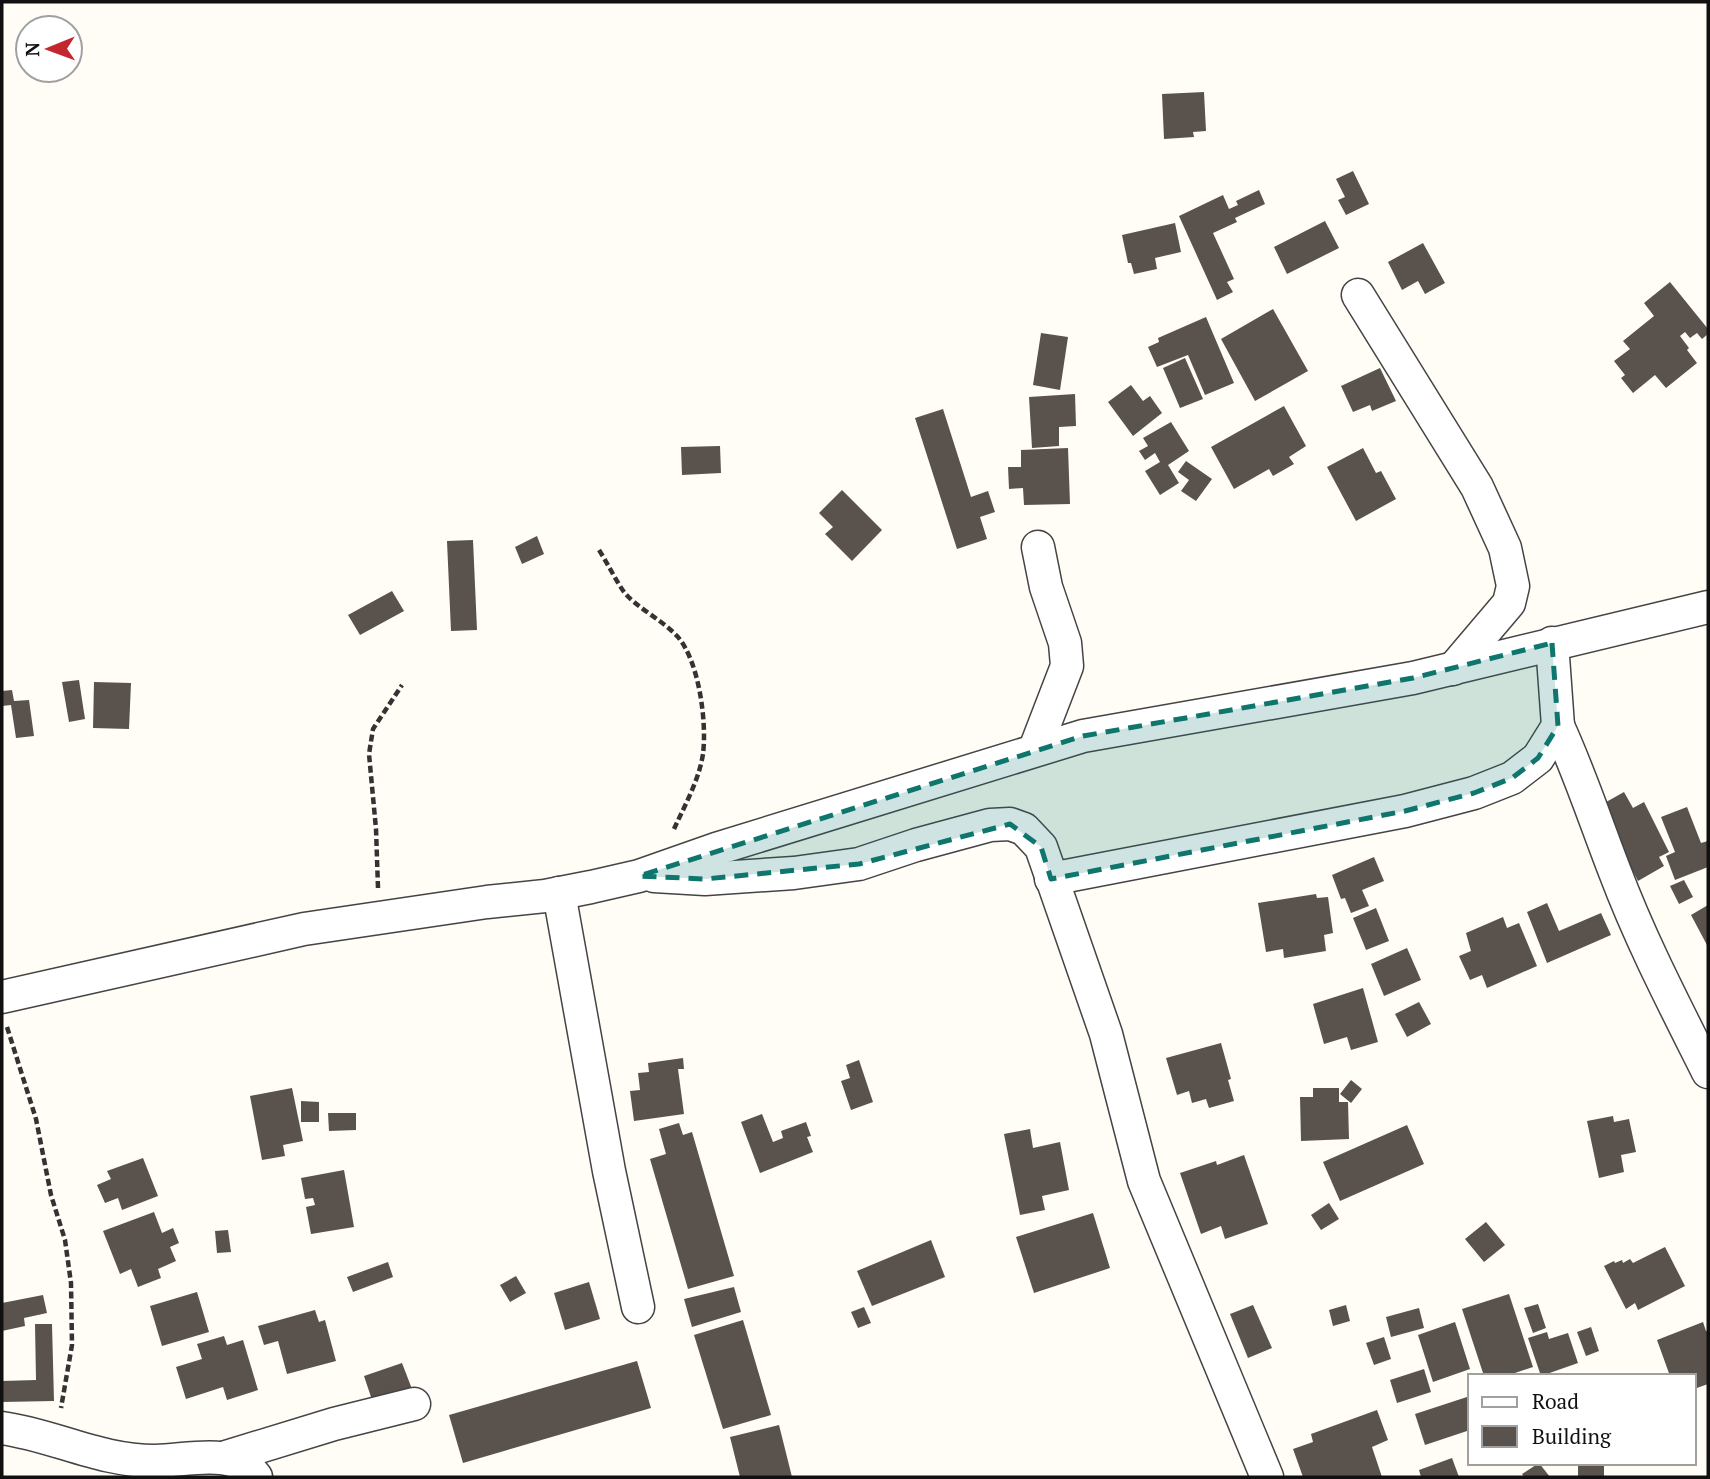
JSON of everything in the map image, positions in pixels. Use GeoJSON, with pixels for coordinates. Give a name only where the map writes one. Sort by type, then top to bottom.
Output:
{"type":"FeatureCollection","features":[{"type":"Feature","properties":{"kind":"street"},"geometry":{"type":"LineString","coordinates":[[1359,295],[1477,487],[1504,548],[1513,586],[1509,603],[1454,669]]}},
{"type":"Feature","properties":{"kind":"street"},"geometry":{"type":"LineString","coordinates":[[1035,749],[1067,666],[1065,643],[1046,587],[1038,547]]}},
{"type":"Feature","properties":{"kind":"street"},"geometry":{"type":"LineString","coordinates":[[4,1011],[304,929],[559,893],[648,873],[716,849],[1083,736],[1413,678],[1708,607]]}},
{"type":"Feature","properties":{"kind":"street"},"geometry":{"type":"LineString","coordinates":[[1552,643],[1558,726],[1576,764],[1615,873],[1656,970],[1708,1072]]}},
{"type":"Feature","properties":{"kind":"street"},"geometry":{"type":"LineString","coordinates":[[1051,879],[1405,811],[1474,793],[1512,778],[1538,758],[1558,726]]}},
{"type":"Feature","properties":{"kind":"street"},"geometry":{"type":"LineString","coordinates":[[648,873],[705,879],[794,873],[859,864],[990,825],[1010,824],[1024,829],[1041,847],[1105,1034],[1144,1181],[1267,1477]]}},
{"type":"Feature","properties":{"kind":"street"},"geometry":{"type":"LineString","coordinates":[[559,893],[609,1171],[638,1307]]}},
{"type":"Feature","properties":{"kind":"street"},"geometry":{"type":"LineString","coordinates":[[2,1428],[25,1431],[97,1454],[152,1461],[226,1457],[334,1424],[414,1404]]}},
{"type":"Feature","properties":{"kind":"street"},"geometry":{"type":"LineString","coordinates":[[226,1457],[249,1468],[256,1477]]}},
{"type":"Feature","properties":{"kind":"path"},"geometry":{"type":"LineString","coordinates":[[600,551],[625,594],[662,621],[680,639],[694,665],[702,717],[703,753],[695,783],[648,873]]}},
{"type":"Feature","properties":{"kind":"path"},"geometry":{"type":"LineString","coordinates":[[379,917],[376,829],[369,754],[373,729],[402,685]]}},
{"type":"Feature","properties":{"kind":"path"},"geometry":{"type":"LineString","coordinates":[[4,1011],[36,1119],[51,1195],[65,1240],[71,1283],[72,1346],[55,1441]]}},
{"type":"Feature","properties":{"kind":"highlighted area"},"geometry":{"type":"Polygon","coordinates":[[[1552,643],[1558,726],[1538,758],[1512,778],[1474,793],[1405,811],[1051,879],[1041,847],[1010,824],[859,864],[705,879],[639,876],[1083,736],[1413,678],[1552,643]]]}},
{"type":"Feature","properties":{"kind":"building"},"geometry":{"type":"Polygon","coordinates":[[[1204,92],[1206,131],[1193,132],[1194,137],[1164,139],[1162,94],[1204,92]]]}},
{"type":"Feature","properties":{"kind":"building"},"geometry":{"type":"Polygon","coordinates":[[[1353,171],[1369,204],[1346,215],[1338,200],[1345,197],[1336,179],[1353,171]]]}},
{"type":"Feature","properties":{"kind":"building"},"geometry":{"type":"Polygon","coordinates":[[[1259,190],[1265,204],[1235,218],[1237,222],[1213,233],[1234,279],[1227,282],[1233,292],[1217,300],[1179,216],[1223,195],[1229,209],[1238,205],[1236,201],[1259,190]]]}},
{"type":"Feature","properties":{"kind":"building"},"geometry":{"type":"Polygon","coordinates":[[[1325,221],[1339,248],[1287,274],[1274,247],[1325,221]]]}},
{"type":"Feature","properties":{"kind":"building"},"geometry":{"type":"Polygon","coordinates":[[[1175,223],[1181,252],[1155,258],[1157,269],[1134,274],[1131,263],[1128,263],[1122,235],[1175,223]]]}},
{"type":"Feature","properties":{"kind":"building"},"geometry":{"type":"Polygon","coordinates":[[[1423,243],[1445,283],[1425,294],[1418,281],[1402,290],[1388,262],[1423,243]]]}},
{"type":"Feature","properties":{"kind":"building"},"geometry":{"type":"Polygon","coordinates":[[[1670,282],[1708,329],[1708,334],[1702,339],[1697,333],[1690,338],[1685,332],[1680,336],[1697,363],[1666,388],[1655,375],[1633,393],[1621,378],[1625,375],[1614,361],[1630,349],[1623,341],[1654,316],[1644,303],[1670,282]]]}},
{"type":"Feature","properties":{"kind":"building"},"geometry":{"type":"Polygon","coordinates":[[[1273,309],[1308,371],[1255,401],[1221,339],[1273,309]]]}},
{"type":"Feature","properties":{"kind":"building"},"geometry":{"type":"Polygon","coordinates":[[[1206,317],[1234,383],[1205,395],[1188,355],[1157,367],[1148,347],[1159,342],[1158,338],[1206,317]]]}},
{"type":"Feature","properties":{"kind":"building"},"geometry":{"type":"Polygon","coordinates":[[[1041,333],[1068,337],[1060,390],[1033,385],[1041,333]]]}},
{"type":"Feature","properties":{"kind":"building"},"geometry":{"type":"Polygon","coordinates":[[[1185,358],[1203,399],[1180,408],[1163,368],[1185,358]]]}},
{"type":"Feature","properties":{"kind":"building"},"geometry":{"type":"Polygon","coordinates":[[[1380,368],[1396,401],[1372,411],[1370,405],[1353,412],[1341,386],[1380,368]]]}},
{"type":"Feature","properties":{"kind":"building"},"geometry":{"type":"Polygon","coordinates":[[[1131,385],[1143,401],[1150,396],[1162,413],[1133,436],[1108,402],[1131,385]]]}},
{"type":"Feature","properties":{"kind":"building"},"geometry":{"type":"Polygon","coordinates":[[[1075,394],[1076,426],[1059,427],[1059,446],[1032,448],[1029,397],[1075,394]]]}},
{"type":"Feature","properties":{"kind":"building"},"geometry":{"type":"Polygon","coordinates":[[[1284,406],[1306,446],[1289,457],[1294,464],[1273,476],[1269,469],[1234,489],[1211,447],[1284,406]]]}},
{"type":"Feature","properties":{"kind":"building"},"geometry":{"type":"Polygon","coordinates":[[[943,409],[971,497],[988,491],[995,512],[980,517],[987,539],[957,549],[915,418],[943,409]]]}},
{"type":"Feature","properties":{"kind":"building"},"geometry":{"type":"Polygon","coordinates":[[[1171,422],[1189,451],[1168,465],[1179,483],[1160,495],[1145,471],[1160,462],[1155,453],[1145,460],[1139,451],[1148,446],[1143,438],[1171,422]]]}},
{"type":"Feature","properties":{"kind":"building"},"geometry":{"type":"Polygon","coordinates":[[[720,446],[721,473],[682,475],[681,447],[720,446]]]}},
{"type":"Feature","properties":{"kind":"building"},"geometry":{"type":"Polygon","coordinates":[[[1068,448],[1070,504],[1024,505],[1023,488],[1009,489],[1008,467],[1021,467],[1021,450],[1068,448]]]}},
{"type":"Feature","properties":{"kind":"building"},"geometry":{"type":"Polygon","coordinates":[[[1363,448],[1376,473],[1381,471],[1396,499],[1356,521],[1327,467],[1363,448]]]}},
{"type":"Feature","properties":{"kind":"building"},"geometry":{"type":"Polygon","coordinates":[[[1186,461],[1212,479],[1196,501],[1181,491],[1189,480],[1178,472],[1186,461]]]}},
{"type":"Feature","properties":{"kind":"building"},"geometry":{"type":"Polygon","coordinates":[[[842,490],[882,530],[852,561],[825,534],[833,527],[819,513],[842,490]]]}},
{"type":"Feature","properties":{"kind":"building"},"geometry":{"type":"Polygon","coordinates":[[[537,536],[544,554],[522,564],[515,547],[537,536]]]}},
{"type":"Feature","properties":{"kind":"building"},"geometry":{"type":"Polygon","coordinates":[[[473,540],[477,630],[451,631],[447,541],[473,540]]]}},
{"type":"Feature","properties":{"kind":"building"},"geometry":{"type":"Polygon","coordinates":[[[392,591],[404,611],[360,635],[348,615],[392,591]]]}},
{"type":"Feature","properties":{"kind":"building"},"geometry":{"type":"Polygon","coordinates":[[[79,680],[85,719],[69,722],[62,682],[79,680]]]}},
{"type":"Feature","properties":{"kind":"building"},"geometry":{"type":"Polygon","coordinates":[[[94,682],[131,683],[129,729],[93,728],[94,682]]]}},
{"type":"Feature","properties":{"kind":"building"},"geometry":{"type":"Polygon","coordinates":[[[12,690],[14,701],[29,700],[34,736],[16,738],[11,705],[2,706],[2,691],[12,690]]]}},
{"type":"Feature","properties":{"kind":"building"},"geometry":{"type":"Polygon","coordinates":[[[1624,792],[1633,808],[1644,802],[1669,852],[1659,857],[1664,866],[1638,881],[1599,806],[1624,792]]]}},
{"type":"Feature","properties":{"kind":"building"},"geometry":{"type":"Polygon","coordinates":[[[1687,807],[1701,843],[1708,841],[1708,867],[1675,880],[1666,856],[1675,852],[1661,817],[1687,807]]]}},
{"type":"Feature","properties":{"kind":"building"},"geometry":{"type":"Polygon","coordinates":[[[1374,857],[1384,881],[1362,890],[1369,906],[1351,913],[1345,898],[1341,899],[1332,875],[1374,857]]]}},
{"type":"Feature","properties":{"kind":"building"},"geometry":{"type":"Polygon","coordinates":[[[1684,880],[1693,897],[1679,904],[1670,886],[1684,880]]]}},
{"type":"Feature","properties":{"kind":"building"},"geometry":{"type":"Polygon","coordinates":[[[1316,894],[1317,898],[1328,897],[1333,933],[1324,935],[1326,951],[1284,958],[1283,949],[1266,952],[1258,903],[1316,894]]]}},
{"type":"Feature","properties":{"kind":"building"},"geometry":{"type":"Polygon","coordinates":[[[1547,903],[1559,931],[1601,913],[1611,935],[1547,963],[1527,912],[1547,903]]]}},
{"type":"Feature","properties":{"kind":"building"},"geometry":{"type":"Polygon","coordinates":[[[1708,905],[1708,947],[1691,915],[1708,905]]]}},
{"type":"Feature","properties":{"kind":"building"},"geometry":{"type":"Polygon","coordinates":[[[1376,908],[1389,941],[1366,950],[1353,918],[1376,908]]]}},
{"type":"Feature","properties":{"kind":"building"},"geometry":{"type":"Polygon","coordinates":[[[1503,917],[1507,928],[1519,923],[1537,966],[1487,988],[1482,975],[1470,980],[1459,956],[1471,951],[1466,933],[1503,917]]]}},
{"type":"Feature","properties":{"kind":"building"},"geometry":{"type":"Polygon","coordinates":[[[1407,948],[1421,980],[1384,996],[1371,964],[1407,948]]]}},
{"type":"Feature","properties":{"kind":"building"},"geometry":{"type":"Polygon","coordinates":[[[1363,988],[1378,1042],[1351,1050],[1347,1037],[1324,1044],[1313,1004],[1363,988]]]}},
{"type":"Feature","properties":{"kind":"building"},"geometry":{"type":"Polygon","coordinates":[[[1419,1002],[1431,1024],[1407,1037],[1395,1014],[1419,1002]]]}},
{"type":"Feature","properties":{"kind":"building"},"geometry":{"type":"Polygon","coordinates":[[[1221,1043],[1234,1101],[1209,1108],[1206,1099],[1192,1103],[1189,1091],[1177,1095],[1166,1058],[1221,1043]]]}},
{"type":"Feature","properties":{"kind":"building"},"geometry":{"type":"Polygon","coordinates":[[[683,1058],[684,1069],[678,1069],[684,1114],[634,1121],[630,1091],[640,1090],[638,1073],[649,1072],[648,1063],[683,1058]]]}},
{"type":"Feature","properties":{"kind":"building"},"geometry":{"type":"Polygon","coordinates":[[[859,1060],[873,1102],[851,1110],[841,1081],[850,1078],[846,1065],[859,1060]]]}},
{"type":"Feature","properties":{"kind":"building"},"geometry":{"type":"Polygon","coordinates":[[[1351,1080],[1362,1089],[1351,1103],[1340,1094],[1351,1080]]]}},
{"type":"Feature","properties":{"kind":"building"},"geometry":{"type":"Polygon","coordinates":[[[292,1088],[303,1141],[283,1145],[285,1156],[262,1160],[250,1096],[292,1088]]]}},
{"type":"Feature","properties":{"kind":"building"},"geometry":{"type":"Polygon","coordinates":[[[1313,1088],[1339,1088],[1339,1102],[1348,1102],[1349,1139],[1301,1141],[1300,1097],[1313,1097],[1313,1088]]]}},
{"type":"Feature","properties":{"kind":"building"},"geometry":{"type":"Polygon","coordinates":[[[301,1101],[319,1102],[319,1122],[301,1122],[301,1101]]]}},
{"type":"Feature","properties":{"kind":"building"},"geometry":{"type":"Polygon","coordinates":[[[328,1113],[356,1113],[356,1130],[329,1131],[328,1113]]]}},
{"type":"Feature","properties":{"kind":"building"},"geometry":{"type":"Polygon","coordinates":[[[762,1114],[773,1142],[783,1138],[781,1131],[806,1122],[811,1136],[807,1137],[813,1152],[760,1173],[741,1122],[762,1114]]]}},
{"type":"Feature","properties":{"kind":"building"},"geometry":{"type":"Polygon","coordinates":[[[1613,1116],[1614,1122],[1629,1119],[1636,1152],[1621,1155],[1624,1172],[1599,1178],[1587,1121],[1613,1116]]]}},
{"type":"Feature","properties":{"kind":"building"},"geometry":{"type":"Polygon","coordinates":[[[679,1123],[683,1135],[692,1132],[734,1276],[688,1289],[650,1159],[666,1154],[659,1129],[679,1123]]]}},
{"type":"Feature","properties":{"kind":"building"},"geometry":{"type":"Polygon","coordinates":[[[1407,1125],[1424,1164],[1340,1201],[1323,1162],[1407,1125]]]}},
{"type":"Feature","properties":{"kind":"building"},"geometry":{"type":"Polygon","coordinates":[[[1030,1129],[1033,1148],[1060,1142],[1069,1190],[1042,1196],[1045,1210],[1020,1215],[1004,1134],[1030,1129]]]}},
{"type":"Feature","properties":{"kind":"building"},"geometry":{"type":"Polygon","coordinates":[[[1244,1155],[1268,1224],[1225,1239],[1221,1226],[1201,1234],[1180,1173],[1216,1161],[1217,1165],[1244,1155]]]}},
{"type":"Feature","properties":{"kind":"building"},"geometry":{"type":"Polygon","coordinates":[[[143,1158],[158,1196],[122,1210],[118,1198],[105,1203],[97,1185],[111,1179],[107,1171],[143,1158]]]}},
{"type":"Feature","properties":{"kind":"building"},"geometry":{"type":"Polygon","coordinates":[[[344,1170],[354,1227],[311,1234],[306,1207],[315,1205],[313,1198],[305,1199],[301,1178],[344,1170]]]}},
{"type":"Feature","properties":{"kind":"building"},"geometry":{"type":"Polygon","coordinates":[[[1329,1203],[1339,1219],[1321,1230],[1311,1215],[1329,1203]]]}},
{"type":"Feature","properties":{"kind":"building"},"geometry":{"type":"Polygon","coordinates":[[[154,1212],[162,1233],[173,1228],[179,1243],[170,1247],[176,1261],[158,1269],[161,1278],[138,1287],[131,1269],[120,1274],[103,1231],[154,1212]]]}},
{"type":"Feature","properties":{"kind":"building"},"geometry":{"type":"Polygon","coordinates":[[[1093,1213],[1110,1268],[1034,1293],[1016,1237],[1093,1213]]]}},
{"type":"Feature","properties":{"kind":"building"},"geometry":{"type":"Polygon","coordinates":[[[1486,1222],[1505,1245],[1484,1262],[1465,1239],[1486,1222]]]}},
{"type":"Feature","properties":{"kind":"building"},"geometry":{"type":"Polygon","coordinates":[[[228,1230],[231,1252],[217,1253],[215,1231],[228,1230]]]}},
{"type":"Feature","properties":{"kind":"building"},"geometry":{"type":"Polygon","coordinates":[[[931,1240],[945,1277],[872,1306],[857,1271],[931,1240]]]}},
{"type":"Feature","properties":{"kind":"building"},"geometry":{"type":"Polygon","coordinates":[[[1665,1247],[1685,1286],[1638,1310],[1635,1303],[1626,1309],[1604,1266],[1614,1261],[1615,1263],[1622,1260],[1623,1263],[1630,1259],[1633,1263],[1665,1247]]]}},
{"type":"Feature","properties":{"kind":"building"},"geometry":{"type":"Polygon","coordinates":[[[388,1262],[393,1277],[353,1292],[347,1277],[388,1262]]]}},
{"type":"Feature","properties":{"kind":"building"},"geometry":{"type":"Polygon","coordinates":[[[516,1276],[526,1293],[510,1302],[500,1285],[516,1276]]]}},
{"type":"Feature","properties":{"kind":"building"},"geometry":{"type":"Polygon","coordinates":[[[589,1282],[600,1319],[565,1330],[554,1293],[589,1282]]]}},
{"type":"Feature","properties":{"kind":"building"},"geometry":{"type":"Polygon","coordinates":[[[734,1287],[741,1312],[692,1327],[684,1299],[734,1287]]]}},
{"type":"Feature","properties":{"kind":"building"},"geometry":{"type":"Polygon","coordinates":[[[197,1292],[209,1332],[162,1346],[150,1306],[197,1292]]]}},
{"type":"Feature","properties":{"kind":"building"},"geometry":{"type":"Polygon","coordinates":[[[1509,1294],[1533,1367],[1512,1374],[1483,1374],[1462,1309],[1509,1294]]]}},
{"type":"Feature","properties":{"kind":"building"},"geometry":{"type":"Polygon","coordinates":[[[43,1295],[47,1313],[24,1318],[25,1326],[2,1331],[2,1303],[43,1295]]]}},
{"type":"Feature","properties":{"kind":"building"},"geometry":{"type":"Polygon","coordinates":[[[1538,1304],[1546,1328],[1533,1333],[1524,1308],[1538,1304]]]}},
{"type":"Feature","properties":{"kind":"building"},"geometry":{"type":"Polygon","coordinates":[[[1253,1305],[1272,1348],[1248,1358],[1230,1314],[1253,1305]]]}},
{"type":"Feature","properties":{"kind":"building"},"geometry":{"type":"Polygon","coordinates":[[[1346,1305],[1350,1321],[1333,1326],[1329,1310],[1346,1305]]]}},
{"type":"Feature","properties":{"kind":"building"},"geometry":{"type":"Polygon","coordinates":[[[864,1307],[871,1323],[858,1328],[851,1312],[864,1307]]]}},
{"type":"Feature","properties":{"kind":"building"},"geometry":{"type":"Polygon","coordinates":[[[1419,1308],[1424,1328],[1391,1337],[1386,1317],[1419,1308]]]}},
{"type":"Feature","properties":{"kind":"building"},"geometry":{"type":"Polygon","coordinates":[[[315,1310],[319,1322],[325,1320],[336,1361],[287,1374],[278,1341],[264,1345],[258,1326],[315,1310]]]}},
{"type":"Feature","properties":{"kind":"building"},"geometry":{"type":"Polygon","coordinates":[[[743,1320],[771,1415],[723,1429],[694,1335],[743,1320]]]}},
{"type":"Feature","properties":{"kind":"building"},"geometry":{"type":"Polygon","coordinates":[[[1455,1322],[1470,1369],[1433,1382],[1418,1335],[1455,1322]]]}},
{"type":"Feature","properties":{"kind":"building"},"geometry":{"type":"Polygon","coordinates":[[[1703,1322],[1708,1331],[1708,1384],[1696,1388],[1696,1374],[1669,1374],[1657,1340],[1703,1322]]]}},
{"type":"Feature","properties":{"kind":"building"},"geometry":{"type":"Polygon","coordinates":[[[35,1324],[52,1324],[54,1401],[2,1402],[2,1381],[36,1380],[35,1324]]]}},
{"type":"Feature","properties":{"kind":"building"},"geometry":{"type":"Polygon","coordinates":[[[1591,1327],[1599,1351],[1586,1356],[1577,1332],[1591,1327]]]}},
{"type":"Feature","properties":{"kind":"building"},"geometry":{"type":"Polygon","coordinates":[[[1547,1332],[1549,1339],[1568,1333],[1578,1363],[1540,1374],[1528,1338],[1547,1332]]]}},
{"type":"Feature","properties":{"kind":"building"},"geometry":{"type":"Polygon","coordinates":[[[224,1336],[227,1345],[243,1340],[258,1390],[227,1400],[223,1387],[186,1399],[176,1367],[202,1359],[197,1344],[224,1336]]]}},
{"type":"Feature","properties":{"kind":"building"},"geometry":{"type":"Polygon","coordinates":[[[1384,1337],[1391,1359],[1374,1365],[1366,1343],[1384,1337]]]}},
{"type":"Feature","properties":{"kind":"building"},"geometry":{"type":"Polygon","coordinates":[[[637,1361],[651,1408],[463,1463],[449,1415],[637,1361]]]}},
{"type":"Feature","properties":{"kind":"building"},"geometry":{"type":"Polygon","coordinates":[[[402,1363],[412,1389],[373,1403],[364,1376],[402,1363]]]}},
{"type":"Feature","properties":{"kind":"building"},"geometry":{"type":"Polygon","coordinates":[[[1424,1369],[1431,1392],[1397,1403],[1390,1380],[1424,1369]]]}},
{"type":"Feature","properties":{"kind":"building"},"geometry":{"type":"Polygon","coordinates":[[[1468,1397],[1468,1431],[1425,1445],[1415,1414],[1468,1397]]]}},
{"type":"Feature","properties":{"kind":"building"},"geometry":{"type":"Polygon","coordinates":[[[1377,1410],[1388,1440],[1372,1447],[1382,1477],[1303,1477],[1293,1449],[1313,1442],[1311,1434],[1377,1410]]]}},
{"type":"Feature","properties":{"kind":"building"},"geometry":{"type":"Polygon","coordinates":[[[779,1425],[792,1477],[740,1477],[730,1437],[779,1425]]]}},
{"type":"Feature","properties":{"kind":"building"},"geometry":{"type":"Polygon","coordinates":[[[1452,1458],[1459,1477],[1421,1477],[1419,1470],[1452,1458]]]}},
{"type":"Feature","properties":{"kind":"building"},"geometry":{"type":"Polygon","coordinates":[[[1541,1465],[1550,1477],[1524,1477],[1522,1474],[1541,1465]]]}},
{"type":"Feature","properties":{"kind":"building"},"geometry":{"type":"Polygon","coordinates":[[[1578,1465],[1604,1465],[1604,1477],[1578,1477],[1578,1465]]]}}]}
